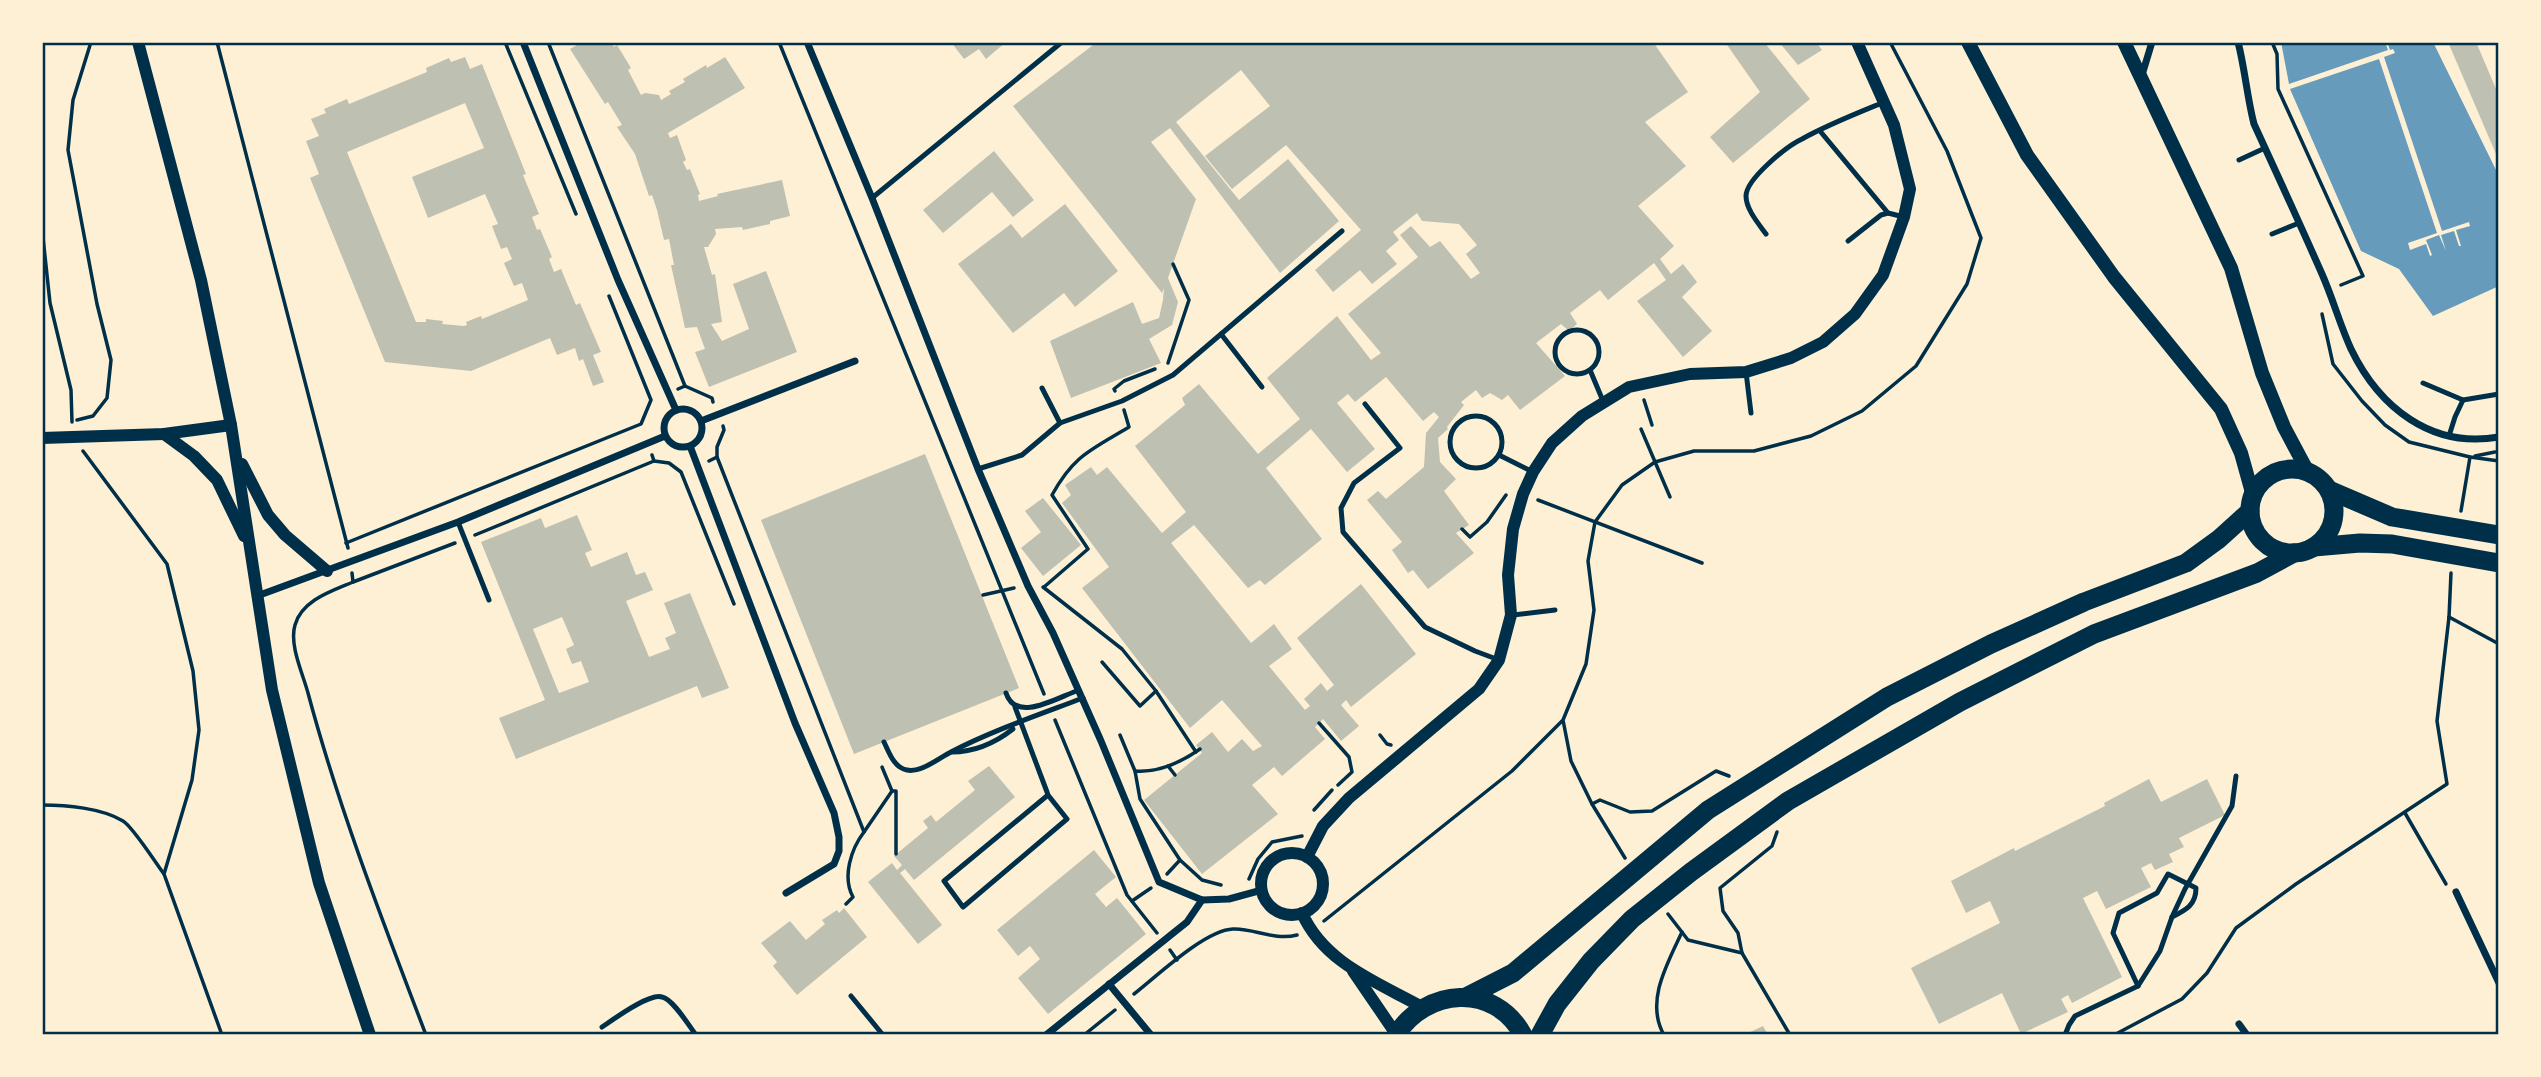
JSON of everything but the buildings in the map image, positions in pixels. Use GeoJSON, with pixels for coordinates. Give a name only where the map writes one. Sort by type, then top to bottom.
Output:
{"type":"FeatureCollection","features":[{"type":"Feature","properties":{"kind":"highway"},"geometry":{"type":"LineString","coordinates":[[1466,997],[1513,973],[1708,810],[1887,697],[1990,644],[2084,602],[2186,563],[2219,539],[2251,503],[2261,482],[2274,473],[2290,469],[2308,472],[2320,479],[2329,490],[2335,515],[2324,539],[2314,547]]}},
{"type":"Feature","properties":{"kind":"highway"},"geometry":{"type":"LineString","coordinates":[[2329,490],[2392,517],[2499,535]]}},
{"type":"Feature","properties":{"kind":"highway"},"geometry":{"type":"LineString","coordinates":[[2251,503],[2252,524],[2258,536],[2268,546],[2281,552],[2294,553]]}},
{"type":"Feature","properties":{"kind":"highway"},"geometry":{"type":"LineString","coordinates":[[1540,1035],[1557,1004],[1591,961],[1632,919],[1788,801],[1961,702],[2094,634],[2258,573],[2294,553],[2314,547],[2360,543],[2392,544],[2499,563]]}},
{"type":"Feature","properties":{"kind":"highway"},"geometry":{"type":"LineString","coordinates":[[1396,1034],[1422,1007],[1443,999],[1466,997],[1488,1002],[1507,1014],[1523,1035]]}},
{"type":"Feature","properties":{"kind":"main road"},"geometry":{"type":"LineString","coordinates":[[1968,42],[2027,155],[2114,277],[2221,409],[2241,453],[2251,503]]}},
{"type":"Feature","properties":{"kind":"main road"},"geometry":{"type":"LineString","coordinates":[[2123,42],[2231,268],[2262,373],[2284,427],[2308,472]]}},
{"type":"Feature","properties":{"kind":"street"},"geometry":{"type":"LineString","coordinates":[[138,42],[201,280],[231,425],[272,690],[319,883],[370,1035]]}},
{"type":"Feature","properties":{"kind":"street"},"geometry":{"type":"LineString","coordinates":[[523,42],[618,280],[676,410]]}},
{"type":"Feature","properties":{"kind":"street"},"geometry":{"type":"LineString","coordinates":[[807,42],[872,198],[978,470],[1028,586],[1054,634],[1083,698],[1159,882],[1202,900],[1229,899],[1262,890]]}},
{"type":"Feature","properties":{"kind":"street"},"geometry":{"type":"LineString","coordinates":[[1307,858],[1323,826],[1349,798],[1479,689],[1499,660],[1511,615],[1508,575],[1513,529],[1523,494],[1533,472],[1552,443],[1581,416],[1629,387],[1690,374],[1746,372],[1791,358],[1823,342],[1855,314],[1883,275],[1904,217],[1910,189],[1894,125],[1857,42]]}},
{"type":"Feature","properties":{"kind":"street"},"geometry":{"type":"LineString","coordinates":[[2141,78],[2152,42]]}},
{"type":"Feature","properties":{"kind":"street"},"geometry":{"type":"LineString","coordinates":[[2238,42],[2245,69],[2246,95],[2254,124],[2329,289],[2352,349],[2374,385],[2395,409],[2413,423],[2464,439],[2499,437]]}},
{"type":"Feature","properties":{"kind":"street"},"geometry":{"type":"LineString","coordinates":[[701,421],[855,361]]}},
{"type":"Feature","properties":{"kind":"street"},"geometry":{"type":"LineString","coordinates":[[688,409],[701,421],[702,433],[696,443],[690,446],[679,447],[665,436],[664,424],[670,413],[676,410],[688,409]]}},
{"type":"Feature","properties":{"kind":"street"},"geometry":{"type":"LineString","coordinates":[[42,438],[164,434],[231,425]]}},
{"type":"Feature","properties":{"kind":"street"},"geometry":{"type":"LineString","coordinates":[[164,434],[194,456],[217,480],[250,551]]}},
{"type":"Feature","properties":{"kind":"street"},"geometry":{"type":"LineString","coordinates":[[257,596],[458,522],[665,436]]}},
{"type":"Feature","properties":{"kind":"street"},"geometry":{"type":"LineString","coordinates":[[690,446],[795,723],[834,813],[839,837],[839,851],[834,864],[786,893]]}},
{"type":"Feature","properties":{"kind":"street"},"geometry":{"type":"LineString","coordinates":[[235,452],[268,515],[285,535],[327,571]]}},
{"type":"Feature","properties":{"kind":"street"},"geometry":{"type":"LineString","coordinates":[[1290,853],[1315,863],[1323,882],[1318,901],[1302,913],[1282,913],[1266,900],[1262,890],[1263,873],[1274,859],[1290,853]]}},
{"type":"Feature","properties":{"kind":"street"},"geometry":{"type":"LineString","coordinates":[[2456,892],[2496,971],[2499,983]]}},
{"type":"Feature","properties":{"kind":"street"},"geometry":{"type":"LineString","coordinates":[[1046,1035],[1187,922],[1202,900]]}},
{"type":"Feature","properties":{"kind":"street"},"geometry":{"type":"LineString","coordinates":[[1302,913],[1310,932],[1328,952],[1422,1007]]}},
{"type":"Feature","properties":{"kind":"street"},"geometry":{"type":"LineString","coordinates":[[1351,967],[1396,1034]]}},
{"type":"Feature","properties":{"kind":"street"},"geometry":{"type":"LineString","coordinates":[[1109,984],[1151,1035]]}},
{"type":"Feature","properties":{"kind":"street"},"geometry":{"type":"LineString","coordinates":[[2239,1024],[2247,1035]]}},
{"type":"Feature","properties":{"kind":"lane"},"geometry":{"type":"LineString","coordinates":[[872,198],[1062,42]]}},
{"type":"Feature","properties":{"kind":"lane"},"geometry":{"type":"LineString","coordinates":[[1766,234],[1745,199],[1753,178],[1801,139],[1885,102]]}},
{"type":"Feature","properties":{"kind":"lane"},"geometry":{"type":"LineString","coordinates":[[1820,131],[1888,213]]}},
{"type":"Feature","properties":{"kind":"lane"},"geometry":{"type":"LineString","coordinates":[[2239,160],[2265,148]]}},
{"type":"Feature","properties":{"kind":"lane"},"geometry":{"type":"LineString","coordinates":[[1848,241],[1881,215],[1888,213],[1904,217]]}},
{"type":"Feature","properties":{"kind":"lane"},"geometry":{"type":"LineString","coordinates":[[2272,234],[2299,223]]}},
{"type":"Feature","properties":{"kind":"lane"},"geometry":{"type":"LineString","coordinates":[[978,470],[1022,455],[1059,423],[1122,401],[1174,375],[1342,232]]}},
{"type":"Feature","properties":{"kind":"lane"},"geometry":{"type":"LineString","coordinates":[[1584,331],[1597,343],[1598,359],[1590,370],[1574,374],[1567,372],[1559,364],[1555,355],[1556,347],[1566,333],[1584,331]]}},
{"type":"Feature","properties":{"kind":"lane"},"geometry":{"type":"LineString","coordinates":[[1221,334],[1262,387]]}},
{"type":"Feature","properties":{"kind":"lane"},"geometry":{"type":"LineString","coordinates":[[1590,370],[1603,401]]}},
{"type":"Feature","properties":{"kind":"lane"},"geometry":{"type":"LineString","coordinates":[[1746,372],[1751,413]]}},
{"type":"Feature","properties":{"kind":"lane"},"geometry":{"type":"LineString","coordinates":[[2423,383],[2463,400],[2499,394]]}},
{"type":"Feature","properties":{"kind":"lane"},"geometry":{"type":"LineString","coordinates":[[1042,388],[1059,423]]}},
{"type":"Feature","properties":{"kind":"lane"},"geometry":{"type":"LineString","coordinates":[[2449,436],[2463,400]]}},
{"type":"Feature","properties":{"kind":"lane"},"geometry":{"type":"LineString","coordinates":[[1365,404],[1400,448],[1354,483],[1341,508],[1343,532],[1425,627],[1499,660]]}},
{"type":"Feature","properties":{"kind":"lane"},"geometry":{"type":"LineString","coordinates":[[1467,417],[1488,419],[1497,425],[1502,436],[1499,455],[1490,465],[1483,467],[1462,464],[1454,457],[1450,448],[1450,436],[1454,427],[1467,417]]}},
{"type":"Feature","properties":{"kind":"lane"},"geometry":{"type":"LineString","coordinates":[[1499,455],[1533,472]]}},
{"type":"Feature","properties":{"kind":"lane"},"geometry":{"type":"LineString","coordinates":[[458,522],[489,600]]}},
{"type":"Feature","properties":{"kind":"lane"},"geometry":{"type":"LineString","coordinates":[[1511,615],[1555,610]]}},
{"type":"Feature","properties":{"kind":"lane"},"geometry":{"type":"LineString","coordinates":[[1015,707],[1025,709],[1079,690]]}},
{"type":"Feature","properties":{"kind":"lane"},"geometry":{"type":"LineString","coordinates":[[1006,693],[1015,707],[1048,794],[1067,819],[963,907],[944,881],[1048,794]]}},
{"type":"Feature","properties":{"kind":"lane"},"geometry":{"type":"LineString","coordinates":[[884,742],[900,768],[918,770],[950,752],[1083,698]]}},
{"type":"Feature","properties":{"kind":"lane"},"geometry":{"type":"LineString","coordinates":[[2065,1035],[2075,1016],[2138,986],[2160,951],[2172,917],[2232,806],[2236,776]]}},
{"type":"Feature","properties":{"kind":"lane"},"geometry":{"type":"LineString","coordinates":[[2138,986],[2113,933],[2119,913],[2157,893],[2168,873],[2196,888],[2190,908],[2172,917]]}},
{"type":"Feature","properties":{"kind":"lane"},"geometry":{"type":"LineString","coordinates":[[602,1027],[651,997],[662,996],[696,1035]]}},
{"type":"Feature","properties":{"kind":"lane"},"geometry":{"type":"LineString","coordinates":[[851,996],[883,1035]]}},
{"type":"Feature","properties":{"kind":"path"},"geometry":{"type":"LineString","coordinates":[[72,422],[93,416],[107,398],[111,360],[97,304],[68,150],[73,100],[90,42]]}},
{"type":"Feature","properties":{"kind":"path"},"geometry":{"type":"LineString","coordinates":[[505,42],[580,224]]}},
{"type":"Feature","properties":{"kind":"path"},"geometry":{"type":"LineString","coordinates":[[548,42],[685,386]]}},
{"type":"Feature","properties":{"kind":"path"},"geometry":{"type":"LineString","coordinates":[[779,42],[1048,701]]}},
{"type":"Feature","properties":{"kind":"path"},"geometry":{"type":"LineString","coordinates":[[1084,1035],[1214,933],[1234,929],[1287,938],[1310,932],[1512,771],[1563,720],[1586,664],[1594,610],[1588,561],[1595,522],[1622,485],[1655,462],[1693,452],[1754,451],[1811,436],[1863,411],[1916,366],[1967,284],[1981,239],[1947,151],[1890,42]]}},
{"type":"Feature","properties":{"kind":"path"},"geometry":{"type":"LineString","coordinates":[[2272,42],[2277,54],[2278,89],[2362,276],[2329,289],[2318,297],[2333,364],[2385,425],[2409,442],[2499,461]]}},
{"type":"Feature","properties":{"kind":"path"},"geometry":{"type":"LineString","coordinates":[[42,228],[50,303],[71,390],[72,437],[167,564],[193,671],[198,730],[192,780],[164,874]]}},
{"type":"Feature","properties":{"kind":"path"},"geometry":{"type":"LineString","coordinates":[[1044,587],[1088,549],[1052,495],[1062,476],[1084,453],[1129,427],[1122,401],[1114,389],[1124,381],[1168,363],[1189,300],[1172,264]]}},
{"type":"Feature","properties":{"kind":"path"},"geometry":{"type":"LineString","coordinates":[[346,543],[639,425],[651,400],[608,295]]}},
{"type":"Feature","properties":{"kind":"path"},"geometry":{"type":"LineString","coordinates":[[1642,397],[1652,425]]}},
{"type":"Feature","properties":{"kind":"path"},"geometry":{"type":"LineString","coordinates":[[639,425],[654,461]]}},
{"type":"Feature","properties":{"kind":"path"},"geometry":{"type":"LineString","coordinates":[[1641,429],[1670,497]]}},
{"type":"Feature","properties":{"kind":"path"},"geometry":{"type":"LineString","coordinates":[[2470,457],[2499,451]]}},
{"type":"Feature","properties":{"kind":"path"},"geometry":{"type":"LineString","coordinates":[[681,472],[717,457],[864,832]]}},
{"type":"Feature","properties":{"kind":"path"},"geometry":{"type":"LineString","coordinates":[[353,582],[654,461],[669,463],[681,472],[735,605]]}},
{"type":"Feature","properties":{"kind":"path"},"geometry":{"type":"LineString","coordinates":[[1462,529],[1470,537],[1487,522],[1510,490],[1632,534],[1702,563]]}},
{"type":"Feature","properties":{"kind":"path"},"geometry":{"type":"LineString","coordinates":[[983,595],[1002,589],[1044,587],[1122,649],[1150,679],[1198,751],[1183,761],[1151,773],[1135,771]]}},
{"type":"Feature","properties":{"kind":"path"},"geometry":{"type":"LineString","coordinates":[[2114,1035],[2182,999],[2207,973],[2236,928],[2296,884],[2447,784],[2437,722],[2449,617],[2499,644]]}},
{"type":"Feature","properties":{"kind":"path"},"geometry":{"type":"LineString","coordinates":[[1102,662],[1140,706],[1156,691]]}},
{"type":"Feature","properties":{"kind":"path"},"geometry":{"type":"LineString","coordinates":[[1051,710],[1127,895],[1177,960]]}},
{"type":"Feature","properties":{"kind":"path"},"geometry":{"type":"LineString","coordinates":[[1563,720],[1571,761],[1592,804],[1628,862]]}},
{"type":"Feature","properties":{"kind":"path"},"geometry":{"type":"LineString","coordinates":[[1313,811],[1352,772],[1349,757],[1319,723]]}},
{"type":"Feature","properties":{"kind":"path"},"geometry":{"type":"LineString","coordinates":[[1120,735],[1135,771],[1140,799],[1181,860],[1202,880],[1231,885]]}},
{"type":"Feature","properties":{"kind":"path"},"geometry":{"type":"LineString","coordinates":[[878,757],[892,791],[896,791],[896,854]]}},
{"type":"Feature","properties":{"kind":"path"},"geometry":{"type":"LineString","coordinates":[[1168,766],[1175,775]]}},
{"type":"Feature","properties":{"kind":"path"},"geometry":{"type":"LineString","coordinates":[[1592,804],[1600,800],[1630,811],[1652,811],[1716,771],[1751,783]]}},
{"type":"Feature","properties":{"kind":"path"},"geometry":{"type":"LineString","coordinates":[[846,904],[853,897],[846,877],[857,841],[892,791]]}},
{"type":"Feature","properties":{"kind":"path"},"geometry":{"type":"LineString","coordinates":[[1788,801],[1772,846],[1720,888],[1723,911],[1738,933],[1742,953],[1790,1035]]}},
{"type":"Feature","properties":{"kind":"path"},"geometry":{"type":"LineString","coordinates":[[42,805],[68,805],[124,821],[164,874],[222,1035]]}},
{"type":"Feature","properties":{"kind":"path"},"geometry":{"type":"LineString","coordinates":[[2405,813],[2449,888],[2456,892]]}},
{"type":"Feature","properties":{"kind":"path"},"geometry":{"type":"LineString","coordinates":[[1241,884],[1251,878],[1258,859],[1272,842],[1302,836],[1304,828]]}},
{"type":"Feature","properties":{"kind":"path"},"geometry":{"type":"LineString","coordinates":[[1667,912],[1688,940],[1742,953]]}},
{"type":"Feature","properties":{"kind":"path"},"geometry":{"type":"LineString","coordinates":[[1664,1035],[1657,1023],[1659,981],[1682,932]]}},
{"type":"Feature","properties":{"kind":"water"},"geometry":{"type":"Polygon","coordinates":[[[2281,42],[2385,42],[2388,50],[2289,84],[2281,42]]]}},
{"type":"Feature","properties":{"kind":"water"},"geometry":{"type":"Polygon","coordinates":[[[2387,42],[2433,42],[2496,170],[2499,188],[2499,286],[2433,316],[2399,269],[2361,251],[2290,89],[2379,59],[2437,233],[2408,243],[2410,250],[2426,244],[2430,256],[2432,255],[2426,240],[2439,235],[2446,251],[2441,235],[2454,231],[2461,246],[2456,230],[2470,226],[2469,222],[2442,231],[2384,57],[2395,53],[2393,49],[2390,50],[2387,42]]]}}]}
